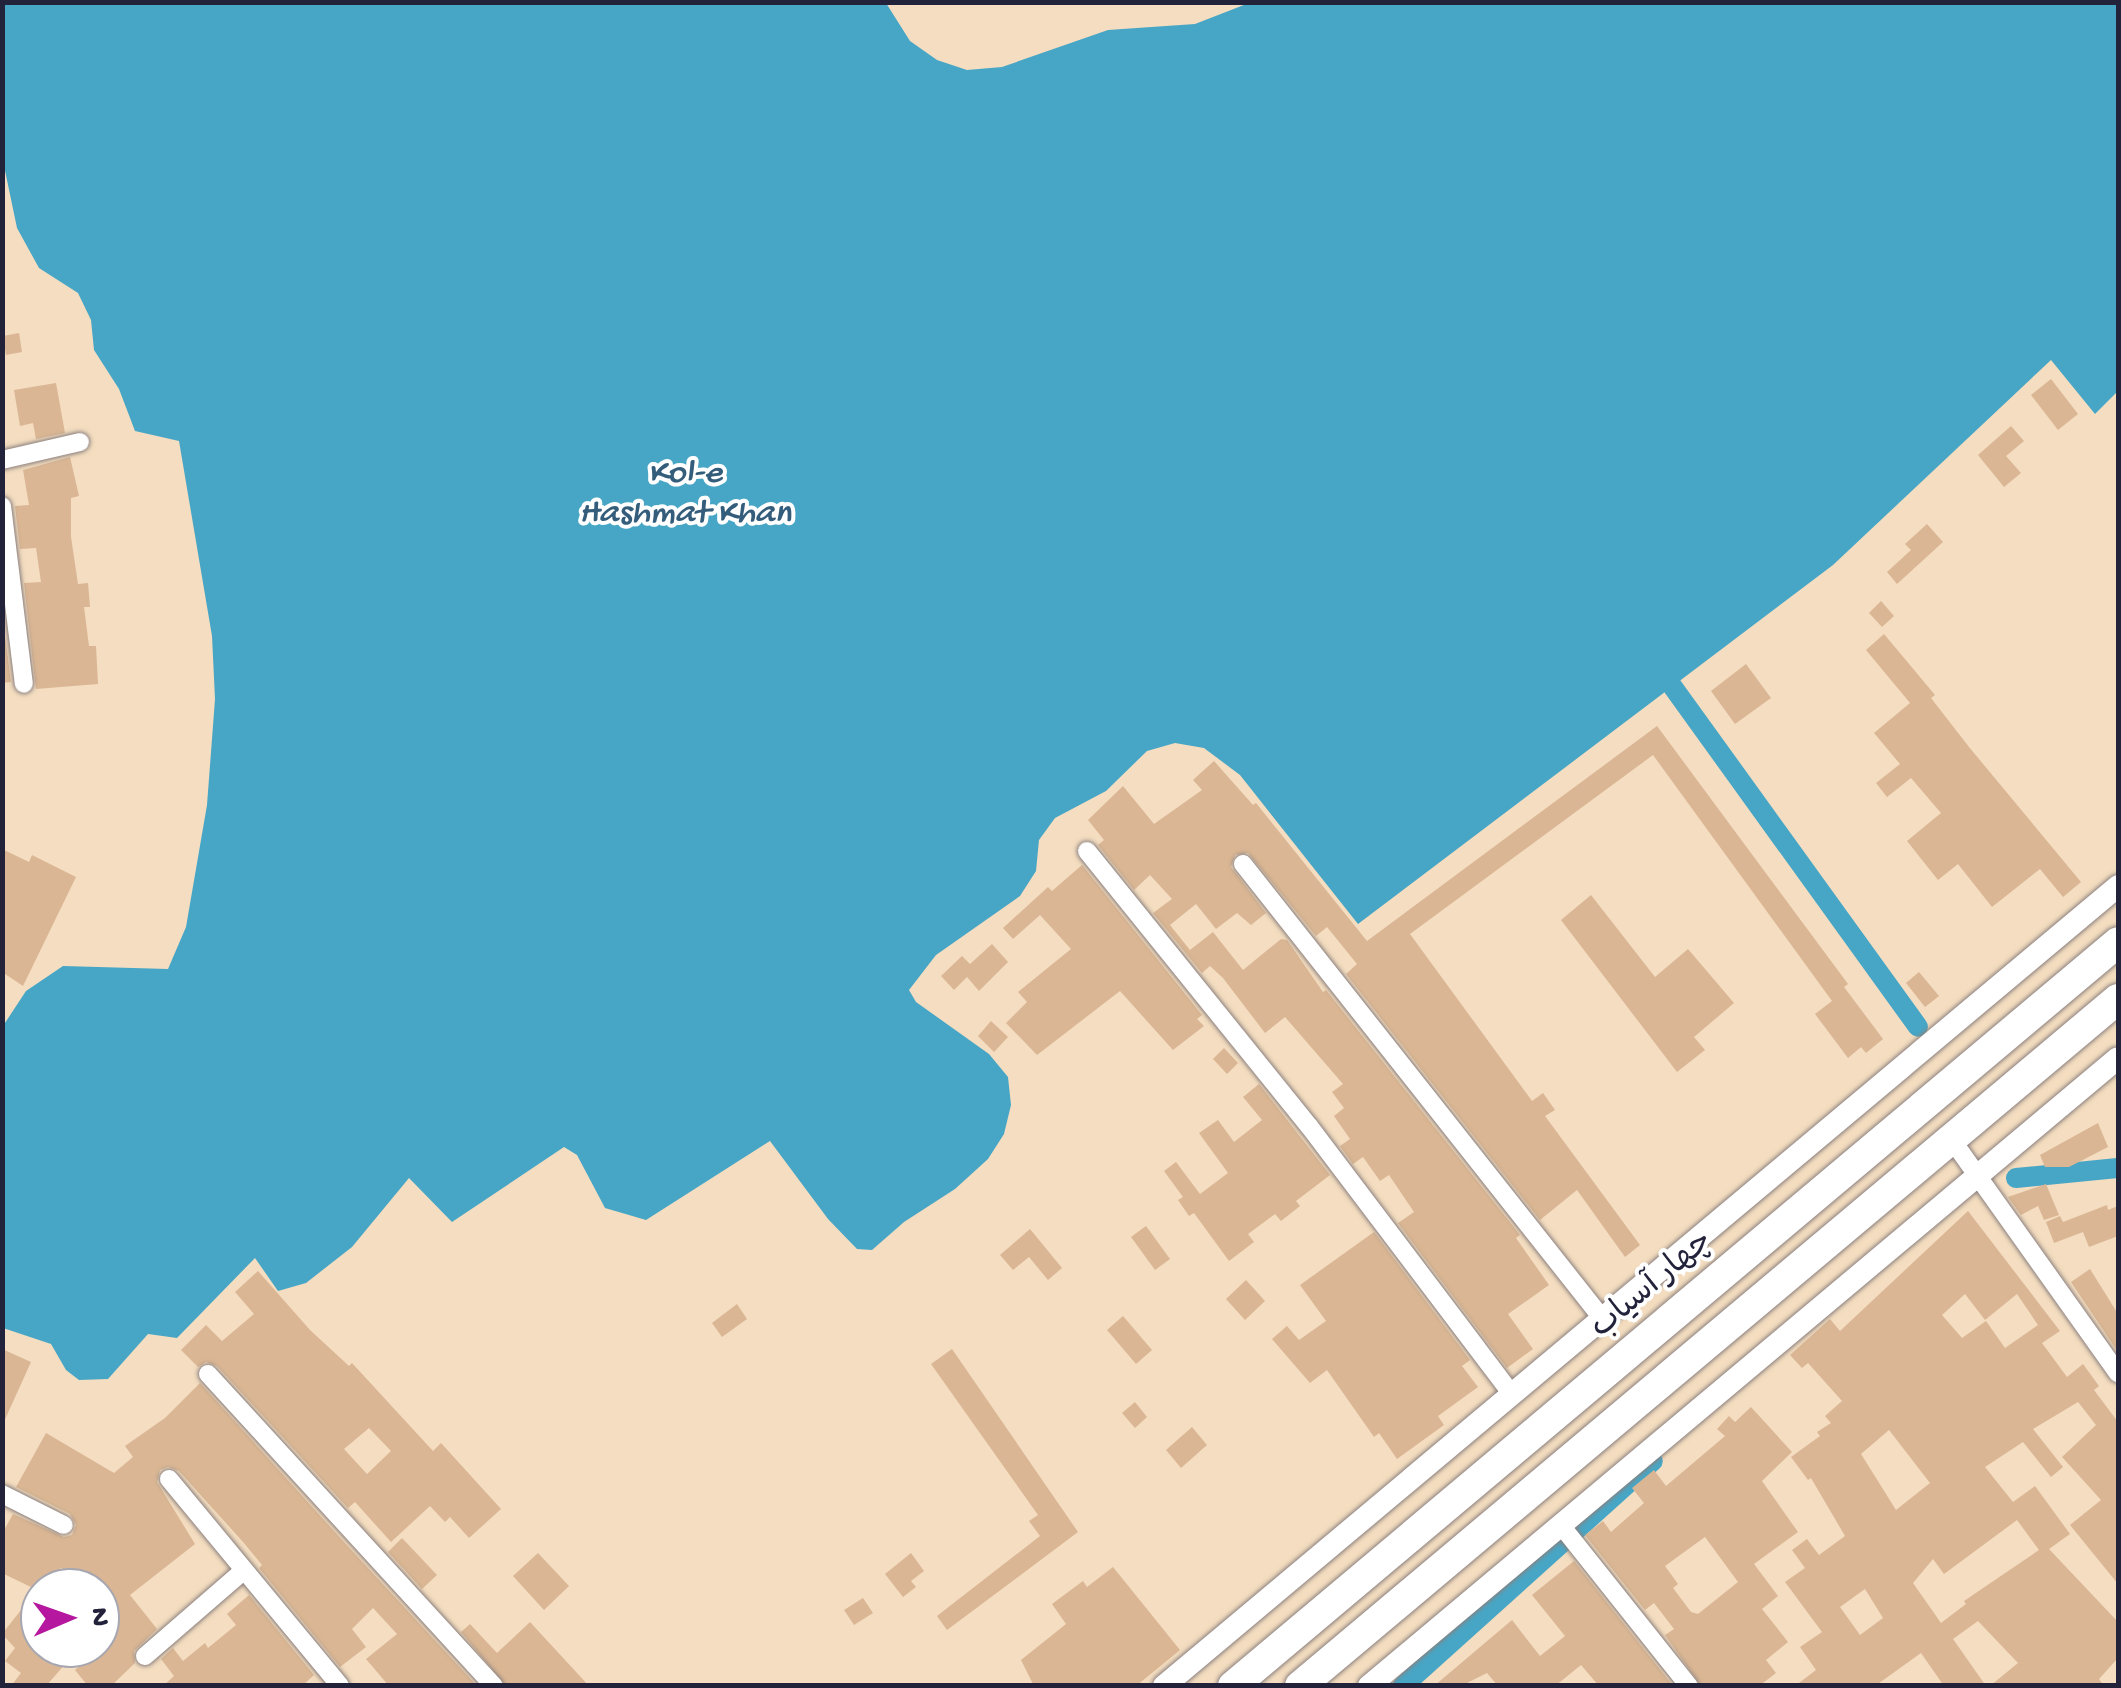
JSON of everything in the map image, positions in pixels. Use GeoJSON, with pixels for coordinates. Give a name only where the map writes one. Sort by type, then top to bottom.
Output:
{"type":"FeatureCollection","features":[{"type":"Feature","properties":{"kind":"highway","name":"چهار آسیاب"},"geometry":{"type":"LineString","coordinates":[[1233,1686],[2118,942]]}},
{"type":"Feature","properties":{"kind":"highway"},"geometry":{"type":"LineString","coordinates":[[1300,1686],[2118,999]]}},
{"type":"Feature","properties":{"kind":"street"},"geometry":{"type":"LineString","coordinates":[[2,460],[80,442]]}},
{"type":"Feature","properties":{"kind":"street"},"geometry":{"type":"LineString","coordinates":[[2,506],[24,684]]}},
{"type":"Feature","properties":{"kind":"street"},"geometry":{"type":"LineString","coordinates":[[1087,850],[1309,1126],[1510,1392]]}},
{"type":"Feature","properties":{"kind":"street"},"geometry":{"type":"LineString","coordinates":[[1243,864],[1601,1317]]}},
{"type":"Feature","properties":{"kind":"street"},"geometry":{"type":"LineString","coordinates":[[1164,1686],[2118,886]]}},
{"type":"Feature","properties":{"kind":"street"},"geometry":{"type":"LineString","coordinates":[[1369,1686],[1567,1533],[1977,1174],[2118,1058]]}},
{"type":"Feature","properties":{"kind":"street"},"geometry":{"type":"LineString","coordinates":[[1950,1137],[2118,1373]]}},
{"type":"Feature","properties":{"kind":"street"},"geometry":{"type":"LineString","coordinates":[[208,1374],[494,1686]]}},
{"type":"Feature","properties":{"kind":"street"},"geometry":{"type":"LineString","coordinates":[[168,1479],[335,1684]]}},
{"type":"Feature","properties":{"kind":"street"},"geometry":{"type":"LineString","coordinates":[[2,1494],[64,1525]]}},
{"type":"Feature","properties":{"kind":"street"},"geometry":{"type":"LineString","coordinates":[[1567,1533],[1689,1686]]}},
{"type":"Feature","properties":{"kind":"street"},"geometry":{"type":"LineString","coordinates":[[145,1656],[243,1571]]}},
{"type":"Feature","properties":{"kind":"water","name":"Kol-e Hashmat Khan"},"geometry":{"type":"Polygon","coordinates":[[[3,2],[886,3],[910,41],[937,60],[967,70],[1002,67],[1108,30],[1195,24],[1249,3],[2118,3],[2118,391],[2095,414],[2051,360],[1833,565],[1358,924],[1240,775],[1204,748],[1175,743],[1147,751],[1106,791],[1055,818],[1039,840],[1036,871],[1020,896],[936,955],[909,990],[916,1002],[989,1054],[1008,1077],[1011,1105],[1004,1134],[988,1159],[955,1189],[904,1222],[872,1250],[857,1249],[828,1219],[770,1141],[646,1220],[605,1208],[577,1155],[564,1147],[452,1222],[409,1178],[352,1247],[306,1283],[278,1291],[255,1258],[177,1338],[148,1334],[108,1379],[79,1380],[66,1370],[51,1344],[3,1328],[3,1026],[26,991],[63,966],[168,969],[186,927],[207,805],[215,699],[212,636],[179,441],[135,431],[119,389],[94,350],[91,320],[78,293],[39,268],[17,228],[3,161],[3,2]]]}},
{"type":"Feature","properties":{"kind":"building"},"geometry":{"type":"Polygon","coordinates":[[[19,333],[22,352],[6,355],[3,336],[19,333]]]}},
{"type":"Feature","properties":{"kind":"building"},"geometry":{"type":"Polygon","coordinates":[[[2051,379],[2078,414],[2058,430],[2031,395],[2051,379]]]}},
{"type":"Feature","properties":{"kind":"building"},"geometry":{"type":"Polygon","coordinates":[[[56,383],[65,433],[36,439],[33,423],[20,426],[14,390],[56,383]]]}},
{"type":"Feature","properties":{"kind":"building"},"geometry":{"type":"Polygon","coordinates":[[[2011,426],[2024,441],[2006,456],[2021,473],[2004,487],[1978,455],[2011,426]]]}},
{"type":"Feature","properties":{"kind":"building"},"geometry":{"type":"Polygon","coordinates":[[[70,457],[79,496],[71,498],[71,537],[78,584],[88,583],[90,607],[84,607],[89,646],[96,646],[98,684],[36,689],[24,583],[41,582],[36,548],[20,549],[15,506],[29,505],[23,470],[70,457]]]}},
{"type":"Feature","properties":{"kind":"building"},"geometry":{"type":"Polygon","coordinates":[[[1927,524],[1943,542],[1897,584],[1887,572],[1911,550],[1905,544],[1927,524]]]}},
{"type":"Feature","properties":{"kind":"building"},"geometry":{"type":"Polygon","coordinates":[[[1881,601],[1894,616],[1882,627],[1869,613],[1881,601]]]}},
{"type":"Feature","properties":{"kind":"building"},"geometry":{"type":"Polygon","coordinates":[[[2,612],[11,682],[2,683],[2,612]]]}},
{"type":"Feature","properties":{"kind":"building"},"geometry":{"type":"Polygon","coordinates":[[[1884,634],[1935,695],[1931,698],[1969,747],[2081,882],[2063,897],[2040,869],[1992,907],[1958,864],[1938,880],[1907,841],[1941,813],[1911,778],[1887,797],[1876,783],[1900,764],[1874,733],[1910,703],[1866,650],[1884,634]]]}},
{"type":"Feature","properties":{"kind":"building"},"geometry":{"type":"Polygon","coordinates":[[[1746,664],[1771,698],[1735,724],[1711,691],[1746,664]]]}},
{"type":"Feature","properties":{"kind":"building"},"geometry":{"type":"Polygon","coordinates":[[[1657,726],[1848,984],[1844,987],[1883,1039],[1866,1053],[1861,1047],[1848,1058],[1815,1014],[1832,1001],[1653,755],[1410,934],[1532,1101],[1543,1093],[1555,1110],[1545,1116],[1640,1245],[1625,1257],[1577,1190],[1540,1220],[1346,974],[1357,964],[1327,927],[1316,936],[1248,853],[1235,855],[1231,867],[1266,913],[1251,925],[1237,913],[1216,929],[1196,904],[1170,925],[1190,950],[1213,932],[1243,970],[1281,939],[1287,940],[1323,992],[1326,990],[1520,1235],[1516,1238],[1549,1285],[1508,1314],[1533,1349],[1507,1368],[1398,1223],[1414,1212],[1389,1175],[1380,1181],[1363,1157],[1353,1164],[1340,1146],[1350,1139],[1334,1116],[1344,1108],[1332,1092],[1343,1084],[1285,1017],[1265,1033],[1223,978],[1210,966],[1202,973],[1153,913],[1172,899],[1150,875],[1134,890],[1098,845],[1104,840],[1088,820],[1123,786],[1154,824],[1202,790],[1193,780],[1214,761],[1253,805],[1256,803],[1367,941],[1657,726]]]}},
{"type":"Feature","properties":{"kind":"building"},"geometry":{"type":"Polygon","coordinates":[[[2,849],[29,862],[32,855],[76,877],[23,986],[2,972],[2,849]]]}},
{"type":"Feature","properties":{"kind":"building"},"geometry":{"type":"Polygon","coordinates":[[[1082,865],[1202,1015],[1197,1019],[1204,1026],[1173,1050],[1120,991],[1037,1055],[1006,1023],[1027,1002],[1018,992],[1071,949],[1040,915],[1013,939],[1003,928],[1048,887],[1052,891],[1082,865]]]}},
{"type":"Feature","properties":{"kind":"building"},"geometry":{"type":"Polygon","coordinates":[[[1591,895],[1655,977],[1688,949],[1734,1003],[1694,1037],[1705,1050],[1677,1072],[1561,920],[1591,895]]]}},
{"type":"Feature","properties":{"kind":"building"},"geometry":{"type":"Polygon","coordinates":[[[992,944],[1008,962],[979,991],[967,977],[954,990],[941,976],[962,956],[970,964],[992,944]]]}},
{"type":"Feature","properties":{"kind":"building"},"geometry":{"type":"Polygon","coordinates":[[[1919,972],[1939,996],[1925,1007],[1906,983],[1919,972]]]}},
{"type":"Feature","properties":{"kind":"building"},"geometry":{"type":"Polygon","coordinates":[[[991,1021],[1008,1037],[994,1052],[978,1036],[991,1021]]]}},
{"type":"Feature","properties":{"kind":"building"},"geometry":{"type":"Polygon","coordinates":[[[1224,1048],[1238,1063],[1227,1074],[1213,1059],[1224,1048]]]}},
{"type":"Feature","properties":{"kind":"building"},"geometry":{"type":"Polygon","coordinates":[[[1259,1084],[1330,1175],[1296,1201],[1300,1206],[1281,1221],[1275,1214],[1248,1234],[1254,1242],[1229,1261],[1194,1213],[1189,1216],[1178,1200],[1183,1197],[1164,1171],[1176,1162],[1200,1194],[1228,1173],[1199,1133],[1218,1120],[1234,1142],[1262,1120],[1243,1097],[1259,1084]]]}},
{"type":"Feature","properties":{"kind":"building"},"geometry":{"type":"Polygon","coordinates":[[[2098,1123],[2108,1147],[2069,1167],[2045,1167],[2040,1155],[2098,1123]]]}},
{"type":"Feature","properties":{"kind":"building"},"geometry":{"type":"Polygon","coordinates":[[[2046,1184],[2059,1215],[2044,1220],[2038,1206],[2021,1215],[2008,1197],[2046,1184]]]}},
{"type":"Feature","properties":{"kind":"building"},"geometry":{"type":"Polygon","coordinates":[[[2107,1205],[2108,1210],[2118,1206],[2118,1236],[2089,1247],[2083,1232],[2054,1243],[2046,1222],[2060,1216],[2063,1222],[2107,1205]]]}},
{"type":"Feature","properties":{"kind":"building"},"geometry":{"type":"Polygon","coordinates":[[[1968,1211],[2060,1331],[2042,1343],[2067,1377],[2083,1364],[2099,1386],[2094,1390],[2118,1422],[2118,1584],[2070,1525],[2101,1500],[2062,1457],[2096,1425],[2078,1402],[2033,1429],[2063,1467],[2051,1477],[2023,1442],[1985,1467],[2013,1502],[2035,1486],[2070,1534],[2049,1549],[2118,1622],[2118,1658],[2099,1679],[2104,1686],[1990,1686],[2018,1663],[1978,1621],[1953,1639],[1986,1686],[1944,1686],[1921,1653],[1875,1686],[1795,1686],[1816,1670],[1800,1647],[1822,1632],[1785,1582],[1805,1568],[1792,1550],[1807,1539],[1819,1555],[1845,1536],[1811,1478],[1808,1480],[1791,1457],[1820,1436],[1817,1432],[1831,1423],[1825,1416],[1842,1401],[1808,1363],[1802,1368],[1790,1355],[1830,1319],[1840,1331],[1968,1211]],[[1965,1294],[1942,1315],[1962,1338],[1986,1321],[2005,1348],[2038,1325],[2017,1294],[1985,1320],[1965,1294]],[[1889,1430],[1861,1454],[1896,1510],[1930,1483],[1889,1430]],[[2017,1520],[1944,1574],[1933,1559],[1913,1583],[1941,1623],[1966,1604],[1964,1601],[2039,1550],[2017,1520]],[[1865,1589],[1840,1607],[1860,1635],[1883,1618],[1865,1589]]]}},
{"type":"Feature","properties":{"kind":"building"},"geometry":{"type":"Polygon","coordinates":[[[1146,1226],[1170,1259],[1155,1270],[1131,1237],[1146,1226]]]}},
{"type":"Feature","properties":{"kind":"building"},"geometry":{"type":"Polygon","coordinates":[[[1030,1229],[1062,1268],[1048,1280],[1029,1257],[1013,1270],[1000,1255],[1030,1229]]]}},
{"type":"Feature","properties":{"kind":"building"},"geometry":{"type":"Polygon","coordinates":[[[1374,1232],[1470,1360],[1462,1366],[1478,1387],[1438,1416],[1444,1425],[1397,1459],[1379,1433],[1374,1437],[1327,1370],[1310,1383],[1272,1339],[1287,1326],[1299,1340],[1326,1321],[1300,1285],[1374,1232]]]}},
{"type":"Feature","properties":{"kind":"building"},"geometry":{"type":"Polygon","coordinates":[[[2090,1269],[2118,1314],[2118,1352],[2071,1282],[2090,1269]]]}},
{"type":"Feature","properties":{"kind":"building"},"geometry":{"type":"Polygon","coordinates":[[[258,1271],[310,1330],[349,1366],[352,1363],[433,1451],[441,1443],[501,1509],[469,1538],[450,1517],[445,1522],[430,1506],[391,1542],[355,1502],[348,1508],[217,1366],[206,1362],[198,1367],[181,1350],[206,1325],[222,1341],[254,1314],[235,1292],[258,1271]],[[369,1428],[344,1449],[367,1474],[391,1451],[369,1428]]]}},
{"type":"Feature","properties":{"kind":"building"},"geometry":{"type":"Polygon","coordinates":[[[1246,1280],[1265,1301],[1245,1320],[1226,1299],[1246,1280]]]}},
{"type":"Feature","properties":{"kind":"building"},"geometry":{"type":"Polygon","coordinates":[[[737,1304],[747,1319],[722,1337],[712,1323],[737,1304]]]}},
{"type":"Feature","properties":{"kind":"building"},"geometry":{"type":"Polygon","coordinates":[[[1123,1316],[1152,1350],[1136,1364],[1107,1330],[1123,1316]]]}},
{"type":"Feature","properties":{"kind":"building"},"geometry":{"type":"Polygon","coordinates":[[[2,1349],[31,1362],[2,1426],[2,1349]]]}},
{"type":"Feature","properties":{"kind":"building"},"geometry":{"type":"Polygon","coordinates":[[[952,1349],[1078,1532],[947,1630],[937,1616],[1040,1536],[1029,1521],[1038,1515],[931,1364],[952,1349]]]}},
{"type":"Feature","properties":{"kind":"building"},"geometry":{"type":"Polygon","coordinates":[[[200,1383],[477,1686],[389,1686],[366,1659],[397,1634],[373,1608],[352,1629],[366,1647],[340,1667],[259,1568],[262,1565],[243,1542],[179,1471],[168,1467],[160,1470],[157,1482],[195,1544],[130,1595],[157,1629],[134,1651],[135,1663],[111,1686],[88,1686],[77,1668],[120,1668],[120,1568],[20,1568],[20,1582],[2,1573],[2,1534],[13,1514],[64,1537],[72,1535],[76,1525],[70,1514],[16,1487],[46,1433],[114,1473],[133,1457],[125,1446],[165,1418],[200,1383]]]}},
{"type":"Feature","properties":{"kind":"building"},"geometry":{"type":"Polygon","coordinates":[[[1135,1402],[1147,1417],[1135,1428],[1122,1413],[1135,1402]]]}},
{"type":"Feature","properties":{"kind":"building"},"geometry":{"type":"Polygon","coordinates":[[[1751,1407],[1792,1452],[1762,1481],[1798,1532],[1754,1564],[1778,1596],[1762,1609],[1788,1642],[1766,1660],[1776,1673],[1759,1686],[1701,1686],[1665,1635],[1674,1629],[1654,1603],[1645,1610],[1585,1535],[1603,1521],[1611,1532],[1644,1503],[1632,1488],[1654,1470],[1666,1486],[1725,1436],[1717,1429],[1729,1416],[1735,1422],[1751,1407]],[[1705,1537],[1665,1566],[1678,1584],[1673,1588],[1691,1612],[1698,1614],[1738,1582],[1705,1537]]]}},
{"type":"Feature","properties":{"kind":"building"},"geometry":{"type":"Polygon","coordinates":[[[1192,1427],[1207,1445],[1181,1468],[1166,1450],[1192,1427]]]}},
{"type":"Feature","properties":{"kind":"building"},"geometry":{"type":"Polygon","coordinates":[[[402,1538],[437,1575],[422,1589],[388,1552],[402,1538]]]}},
{"type":"Feature","properties":{"kind":"building"},"geometry":{"type":"Polygon","coordinates":[[[538,1553],[569,1586],[544,1610],[513,1576],[538,1553]]]}},
{"type":"Feature","properties":{"kind":"building"},"geometry":{"type":"Polygon","coordinates":[[[911,1553],[924,1571],[911,1581],[916,1587],[903,1597],[885,1574],[911,1553]]]}},
{"type":"Feature","properties":{"kind":"building"},"geometry":{"type":"Polygon","coordinates":[[[1574,1561],[1673,1686],[1599,1686],[1581,1665],[1555,1686],[1498,1686],[1487,1673],[1461,1686],[1434,1686],[1512,1620],[1540,1656],[1565,1636],[1532,1595],[1574,1561]]]}},
{"type":"Feature","properties":{"kind":"building"},"geometry":{"type":"Polygon","coordinates":[[[1113,1567],[1180,1650],[1136,1686],[1034,1686],[1021,1660],[1066,1624],[1052,1604],[1083,1581],[1087,1587],[1113,1567]]]}},
{"type":"Feature","properties":{"kind":"building"},"geometry":{"type":"Polygon","coordinates":[[[249,1595],[314,1675],[302,1686],[163,1686],[174,1676],[161,1659],[173,1648],[183,1661],[205,1643],[208,1648],[236,1625],[227,1614],[249,1595]]]}},
{"type":"Feature","properties":{"kind":"building"},"geometry":{"type":"Polygon","coordinates":[[[863,1598],[873,1613],[854,1625],[844,1610],[863,1598]]]}},
{"type":"Feature","properties":{"kind":"building"},"geometry":{"type":"Polygon","coordinates":[[[20,1611],[20,1668],[62,1668],[46,1686],[11,1686],[21,1673],[5,1661],[15,1648],[2,1634],[20,1611]]]}},
{"type":"Feature","properties":{"kind":"building"},"geometry":{"type":"Polygon","coordinates":[[[530,1622],[589,1686],[506,1686],[461,1632],[470,1624],[497,1653],[530,1622]]]}},
{"type":"Feature","properties":{"kind":"waterway"},"geometry":{"type":"LineString","coordinates":[[1657,665],[1918,1027]]}},
{"type":"Feature","properties":{"kind":"waterway"},"geometry":{"type":"LineString","coordinates":[[2016,1178],[2118,1168]]}},
{"type":"Feature","properties":{"kind":"waterway"},"geometry":{"type":"LineString","coordinates":[[1403,1686],[1653,1461]]}}]}
